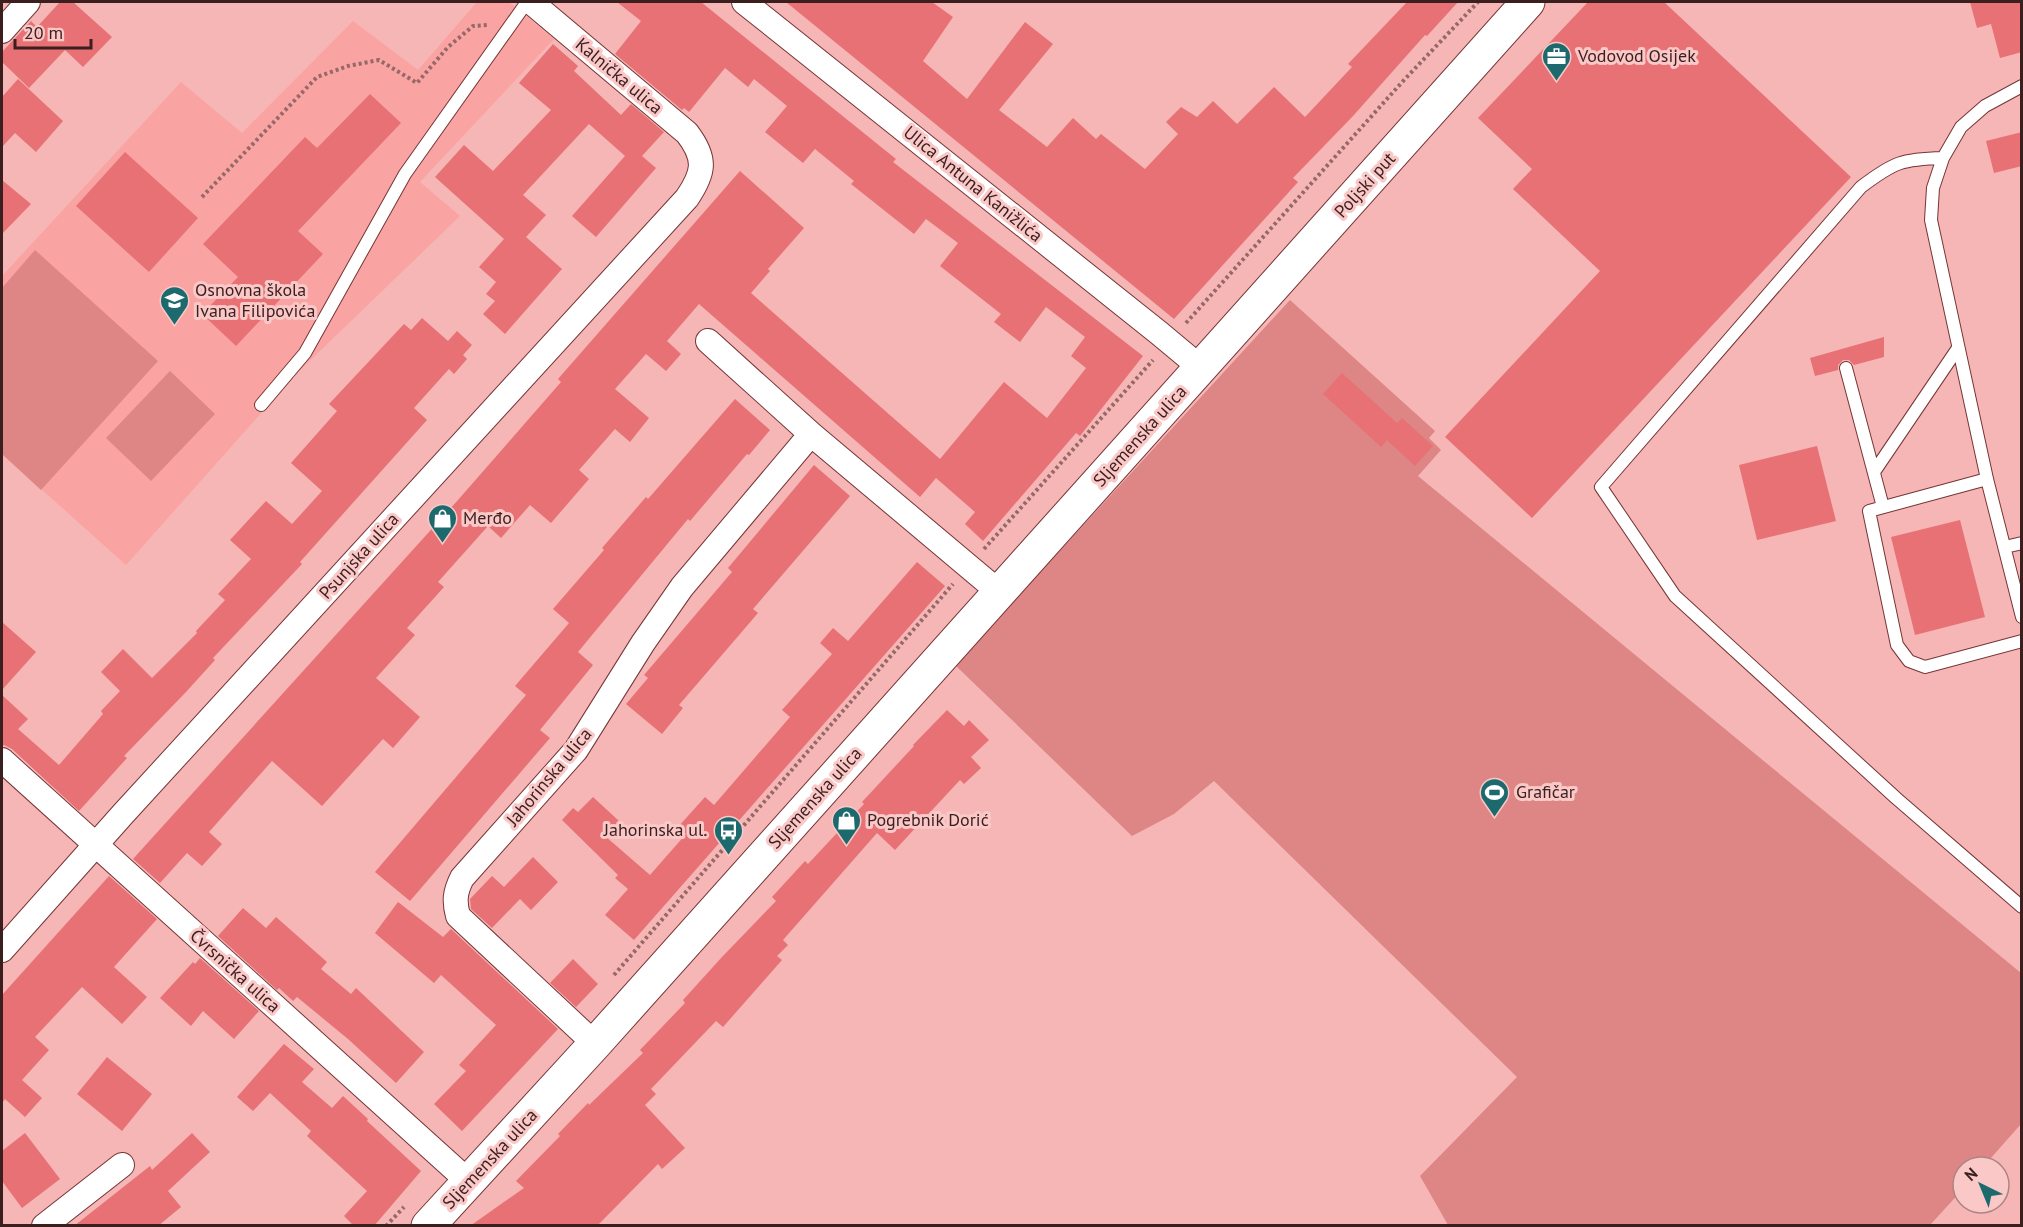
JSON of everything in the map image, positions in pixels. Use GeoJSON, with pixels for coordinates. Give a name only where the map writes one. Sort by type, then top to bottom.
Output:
{"type":"FeatureCollection","features":[{"type":"Feature","properties":{"kind":"street"},"geometry":{"type":"LineString","coordinates":[[2,31],[28,2]]}},
{"type":"Feature","properties":{"kind":"street","name":"Kalnička ulica"},"geometry":{"type":"LineString","coordinates":[[529,2],[687,133],[700,156]]}},
{"type":"Feature","properties":{"kind":"street","name":"Ulica Antuna Kanižlića"},"geometry":{"type":"LineString","coordinates":[[744,2],[1201,368]]}},
{"type":"Feature","properties":{"kind":"street","name":"Poljski put"},"geometry":{"type":"LineString","coordinates":[[1201,368],[1528,2]]}},
{"type":"Feature","properties":{"kind":"street","name":"Psunjska ulica"},"geometry":{"type":"LineString","coordinates":[[2,950],[96,844],[687,198],[701,174],[700,156]]}},
{"type":"Feature","properties":{"kind":"street"},"geometry":{"type":"LineString","coordinates":[[708,341],[812,434],[999,592]]}},
{"type":"Feature","properties":{"kind":"street","name":"Sljemenska ulica"},"geometry":{"type":"LineString","coordinates":[[418,1214],[469,1182],[1201,368]]}},
{"type":"Feature","properties":{"kind":"street","name":"Jahorinska ulica"},"geometry":{"type":"LineString","coordinates":[[594,1044],[458,916],[454,902],[456,888],[462,878],[576,750],[681,587],[812,434]]}},
{"type":"Feature","properties":{"kind":"street","name":"Čvrsnička ulica"},"geometry":{"type":"LineString","coordinates":[[2,760],[469,1182]]}},
{"type":"Feature","properties":{"kind":"street"},"geometry":{"type":"LineString","coordinates":[[44,1226],[122,1165]]}},
{"type":"Feature","properties":{"kind":"lane"},"geometry":{"type":"LineString","coordinates":[[261,405],[305,353],[405,174],[529,2]]}},
{"type":"Feature","properties":{"kind":"lane"},"geometry":{"type":"LineString","coordinates":[[2022,86],[1985,106],[1961,127],[1943,158],[1933,188],[1931,220],[1987,479],[2022,617]]}},
{"type":"Feature","properties":{"kind":"lane"},"geometry":{"type":"LineString","coordinates":[[1943,158],[1900,162],[1881,171],[1861,187],[1601,487],[1675,596],[1896,798],[2022,908]]}},
{"type":"Feature","properties":{"kind":"lane"},"geometry":{"type":"LineString","coordinates":[[1874,472],[1958,348]]}},
{"type":"Feature","properties":{"kind":"lane"},"geometry":{"type":"LineString","coordinates":[[1846,368],[1883,507]]}},
{"type":"Feature","properties":{"kind":"lane"},"geometry":{"type":"LineString","coordinates":[[1987,479],[1869,511],[1898,645],[1909,661],[1925,667],[2022,641]]}},
{"type":"Feature","properties":{"kind":"lane"},"geometry":{"type":"LineString","coordinates":[[2005,547],[2022,543]]}},
{"type":"Feature","properties":{"kind":"path"},"geometry":{"type":"LineString","coordinates":[[611,979],[969,566],[1404,80],[1478,2]]}},
{"type":"Feature","properties":{"kind":"path"},"geometry":{"type":"LineString","coordinates":[[202,197],[317,77],[348,66],[379,60],[417,82],[448,47],[473,26],[512,23]]}},
{"type":"Feature","properties":{"kind":"path"},"geometry":{"type":"LineString","coordinates":[[386,1226],[418,1214]]}},
{"type":"Feature","properties":{"kind":"shaded area","name":"Osnovna škola Ivana Filipovića"},"geometry":{"type":"Polygon","coordinates":[[[477,2],[509,2],[554,39],[420,182],[460,216],[295,375],[126,565],[2,454],[2,276],[181,82],[242,133],[353,21],[418,70],[477,2]]]}},
{"type":"Feature","properties":{"kind":"shaded area"},"geometry":{"type":"Polygon","coordinates":[[[35,250],[158,361],[41,490],[2,454],[2,288],[35,250]]]}},
{"type":"Feature","properties":{"kind":"shaded area"},"geometry":{"type":"Polygon","coordinates":[[[1290,300],[1435,431],[1429,438],[1441,450],[1418,476],[2021,973],[2021,1124],[1994,1155],[1951,1155],[1951,1202],[1930,1225],[1448,1225],[1420,1176],[1517,1077],[1214,781],[1174,814],[1132,836],[955,665],[1290,300]]]}},
{"type":"Feature","properties":{"kind":"shaded area"},"geometry":{"type":"Polygon","coordinates":[[[170,371],[215,414],[151,481],[106,438],[170,371]]]}},
{"type":"Feature","properties":{"kind":"building"},"geometry":{"type":"Polygon","coordinates":[[[60,2],[73,2],[112,37],[83,67],[65,50],[29,88],[2,62],[2,52],[31,21],[37,27],[60,2]]]}},
{"type":"Feature","properties":{"kind":"building"},"geometry":{"type":"Polygon","coordinates":[[[617,2],[701,2],[896,159],[893,162],[1143,356],[1080,436],[1076,433],[983,541],[965,524],[975,512],[936,478],[920,497],[699,304],[667,341],[681,354],[666,371],[646,354],[615,389],[649,418],[630,442],[615,429],[579,470],[589,479],[551,523],[530,505],[501,538],[488,526],[438,582],[444,587],[407,628],[415,635],[376,678],[420,717],[393,748],[383,739],[322,806],[272,761],[209,832],[222,844],[202,866],[187,853],[160,883],[133,859],[458,500],[561,382],[558,379],[740,171],[804,228],[768,269],[770,271],[751,293],[940,459],[1004,382],[1047,418],[1086,368],[1071,356],[1085,337],[1046,307],[1020,342],[994,322],[1001,314],[940,266],[958,243],[926,219],[914,234],[851,184],[854,181],[815,149],[803,163],[765,132],[787,106],[754,79],[748,87],[725,68],[689,112],[684,108],[682,110],[615,54],[641,21],[617,2]]]}},
{"type":"Feature","properties":{"kind":"building"},"geometry":{"type":"Polygon","coordinates":[[[786,2],[932,2],[953,17],[923,61],[967,99],[1025,22],[1053,44],[999,110],[1047,147],[1073,118],[1096,139],[1101,134],[1145,169],[1178,134],[1166,122],[1181,107],[1197,117],[1213,101],[1237,124],[1274,87],[1305,117],[1352,67],[1348,64],[1407,2],[1458,2],[1293,178],[1298,182],[1174,319],[786,2]]]}},
{"type":"Feature","properties":{"kind":"building"},"geometry":{"type":"Polygon","coordinates":[[[1588,2],[1664,2],[1851,177],[1532,518],[1445,437],[1600,271],[1513,189],[1532,169],[1478,118],[1588,2]]]}},
{"type":"Feature","properties":{"kind":"building"},"geometry":{"type":"Polygon","coordinates":[[[1970,2],[2022,2],[2022,52],[2000,58],[1991,24],[1977,28],[1970,2]]]}},
{"type":"Feature","properties":{"kind":"building"},"geometry":{"type":"Polygon","coordinates":[[[553,44],[578,66],[574,71],[621,115],[631,104],[664,132],[642,156],[656,168],[596,237],[572,216],[625,156],[589,124],[523,195],[546,215],[526,237],[562,269],[505,334],[483,314],[495,301],[486,294],[496,282],[479,267],[504,239],[435,177],[464,145],[493,171],[551,110],[519,83],[553,44]]]}},
{"type":"Feature","properties":{"kind":"building"},"geometry":{"type":"Polygon","coordinates":[[[18,79],[63,121],[36,152],[15,133],[2,147],[2,97],[18,79]]]}},
{"type":"Feature","properties":{"kind":"building"},"geometry":{"type":"Polygon","coordinates":[[[370,94],[401,123],[298,231],[323,254],[236,346],[202,314],[238,277],[203,244],[305,137],[317,148],[370,94]]]}},
{"type":"Feature","properties":{"kind":"building"},"geometry":{"type":"Polygon","coordinates":[[[2022,132],[2022,166],[1994,173],[1986,141],[2022,132]]]}},
{"type":"Feature","properties":{"kind":"building"},"geometry":{"type":"Polygon","coordinates":[[[125,152],[198,218],[149,272],[76,206],[125,152]]]}},
{"type":"Feature","properties":{"kind":"building"},"geometry":{"type":"Polygon","coordinates":[[[2,180],[31,204],[2,234],[2,180]]]}},
{"type":"Feature","properties":{"kind":"building"},"geometry":{"type":"Polygon","coordinates":[[[422,318],[448,341],[457,331],[472,345],[463,355],[467,359],[454,374],[449,369],[414,408],[427,420],[300,562],[302,564],[213,658],[215,660],[186,692],[124,756],[127,758],[79,811],[12,749],[2,746],[2,695],[28,719],[18,729],[59,765],[103,714],[101,711],[120,691],[101,672],[123,649],[152,678],[197,633],[196,631],[225,600],[218,594],[251,559],[230,540],[266,501],[292,524],[322,491],[291,463],[337,411],[329,404],[404,324],[411,330],[422,318]]]}},
{"type":"Feature","properties":{"kind":"building"},"geometry":{"type":"Polygon","coordinates":[[[1884,337],[1884,357],[1854,365],[1849,360],[1843,360],[1838,365],[1838,370],[1815,376],[1810,358],[1884,337]]]}},
{"type":"Feature","properties":{"kind":"building"},"geometry":{"type":"Polygon","coordinates":[[[1342,373],[1397,423],[1402,418],[1433,446],[1415,466],[1387,440],[1381,447],[1323,394],[1342,373]]]}},
{"type":"Feature","properties":{"kind":"building"},"geometry":{"type":"Polygon","coordinates":[[[735,399],[770,430],[690,521],[688,519],[578,652],[593,665],[540,730],[550,738],[410,901],[375,872],[526,695],[515,686],[569,623],[553,609],[646,497],[648,499],[735,399]]]}},
{"type":"Feature","properties":{"kind":"building"},"geometry":{"type":"Polygon","coordinates":[[[1817,446],[1836,521],[1757,540],[1739,465],[1817,446]]]}},
{"type":"Feature","properties":{"kind":"building"},"geometry":{"type":"Polygon","coordinates":[[[814,465],[850,496],[753,609],[758,613],[679,705],[683,708],[662,734],[626,704],[648,678],[644,675],[732,572],[728,568],[814,465]]]}},
{"type":"Feature","properties":{"kind":"building"},"geometry":{"type":"Polygon","coordinates":[[[1960,520],[1985,617],[1915,635],[1891,537],[1960,520]]]}},
{"type":"Feature","properties":{"kind":"building"},"geometry":{"type":"Polygon","coordinates":[[[917,562],[945,586],[634,940],[605,915],[628,889],[615,878],[618,875],[562,820],[573,808],[578,812],[593,797],[619,821],[605,836],[650,875],[686,834],[678,827],[705,797],[714,805],[790,717],[782,710],[832,654],[820,643],[833,628],[848,641],[917,562]]]}},
{"type":"Feature","properties":{"kind":"building"},"geometry":{"type":"Polygon","coordinates":[[[2,622],[36,652],[2,690],[2,622]]]}},
{"type":"Feature","properties":{"kind":"building"},"geometry":{"type":"Polygon","coordinates":[[[947,710],[964,726],[969,720],[989,740],[971,757],[981,768],[964,784],[960,780],[895,850],[877,833],[783,940],[788,945],[777,956],[782,960],[723,1027],[716,1021],[651,1089],[656,1094],[645,1105],[685,1148],[662,1169],[658,1164],[597,1226],[470,1226],[524,1188],[516,1181],[560,1136],[558,1134],[588,1103],[589,1105],[643,1053],[640,1050],[685,1003],[683,1000],[776,901],[772,897],[805,861],[808,864],[947,710]]]}},
{"type":"Feature","properties":{"kind":"building"},"geometry":{"type":"Polygon","coordinates":[[[533,857],[558,882],[531,910],[520,899],[492,928],[471,909],[470,899],[492,876],[504,887],[533,857]]]}},
{"type":"Feature","properties":{"kind":"building"},"geometry":{"type":"Polygon","coordinates":[[[109,876],[157,919],[114,967],[147,997],[122,1024],[82,987],[35,1037],[49,1050],[22,1080],[42,1098],[25,1117],[5,1099],[2,1103],[2,995],[109,876]]]}},
{"type":"Feature","properties":{"kind":"building"},"geometry":{"type":"Polygon","coordinates":[[[398,902],[443,937],[451,929],[558,1029],[462,1131],[434,1104],[466,1071],[459,1065],[496,1025],[441,975],[434,983],[375,933],[398,902]]]}},
{"type":"Feature","properties":{"kind":"building"},"geometry":{"type":"Polygon","coordinates":[[[243,908],[266,928],[276,917],[327,962],[321,969],[351,994],[356,988],[424,1052],[396,1083],[297,997],[293,1001],[279,988],[277,990],[218,936],[243,908]]]}},
{"type":"Feature","properties":{"kind":"building"},"geometry":{"type":"Polygon","coordinates":[[[200,958],[259,1011],[234,1039],[203,1011],[191,1026],[160,998],[193,962],[195,964],[200,958]]]}},
{"type":"Feature","properties":{"kind":"building"},"geometry":{"type":"Polygon","coordinates":[[[573,959],[598,984],[576,1007],[550,983],[573,959]]]}},
{"type":"Feature","properties":{"kind":"building"},"geometry":{"type":"Polygon","coordinates":[[[284,1044],[314,1069],[302,1082],[332,1108],[343,1096],[421,1171],[374,1226],[354,1226],[344,1216],[367,1191],[307,1136],[311,1131],[270,1093],[253,1111],[237,1097],[284,1044]]]}},
{"type":"Feature","properties":{"kind":"building"},"geometry":{"type":"Polygon","coordinates":[[[107,1057],[152,1094],[122,1131],[77,1094],[107,1057]]]}},
{"type":"Feature","properties":{"kind":"building"},"geometry":{"type":"Polygon","coordinates":[[[25,1133],[60,1179],[22,1208],[2,1181],[2,1151],[25,1133]]]}},
{"type":"Feature","properties":{"kind":"building"},"geometry":{"type":"Polygon","coordinates":[[[192,1133],[210,1152],[168,1191],[181,1207],[158,1226],[74,1226],[150,1166],[152,1170],[192,1133]]]}},
{"type":"Feature","properties":{"kind":"place","name":"Vodovod Osijek"},"geometry":{"type":"Point","coordinates":[1557,82]}},
{"type":"Feature","properties":{"kind":"place","name":"Osnovna škola Ivana Filipovića"},"geometry":{"type":"Point","coordinates":[174,326]}},
{"type":"Feature","properties":{"kind":"place","name":"Merđo"},"geometry":{"type":"Point","coordinates":[442,544]}},
{"type":"Feature","properties":{"kind":"place","name":"Grafičar"},"geometry":{"type":"Point","coordinates":[1495,818]}},
{"type":"Feature","properties":{"kind":"place","name":"Pogrebnik Dorić"},"geometry":{"type":"Point","coordinates":[846,846]}},
{"type":"Feature","properties":{"kind":"place","name":"Jahorinska ul."},"geometry":{"type":"Point","coordinates":[728,856]}}]}
